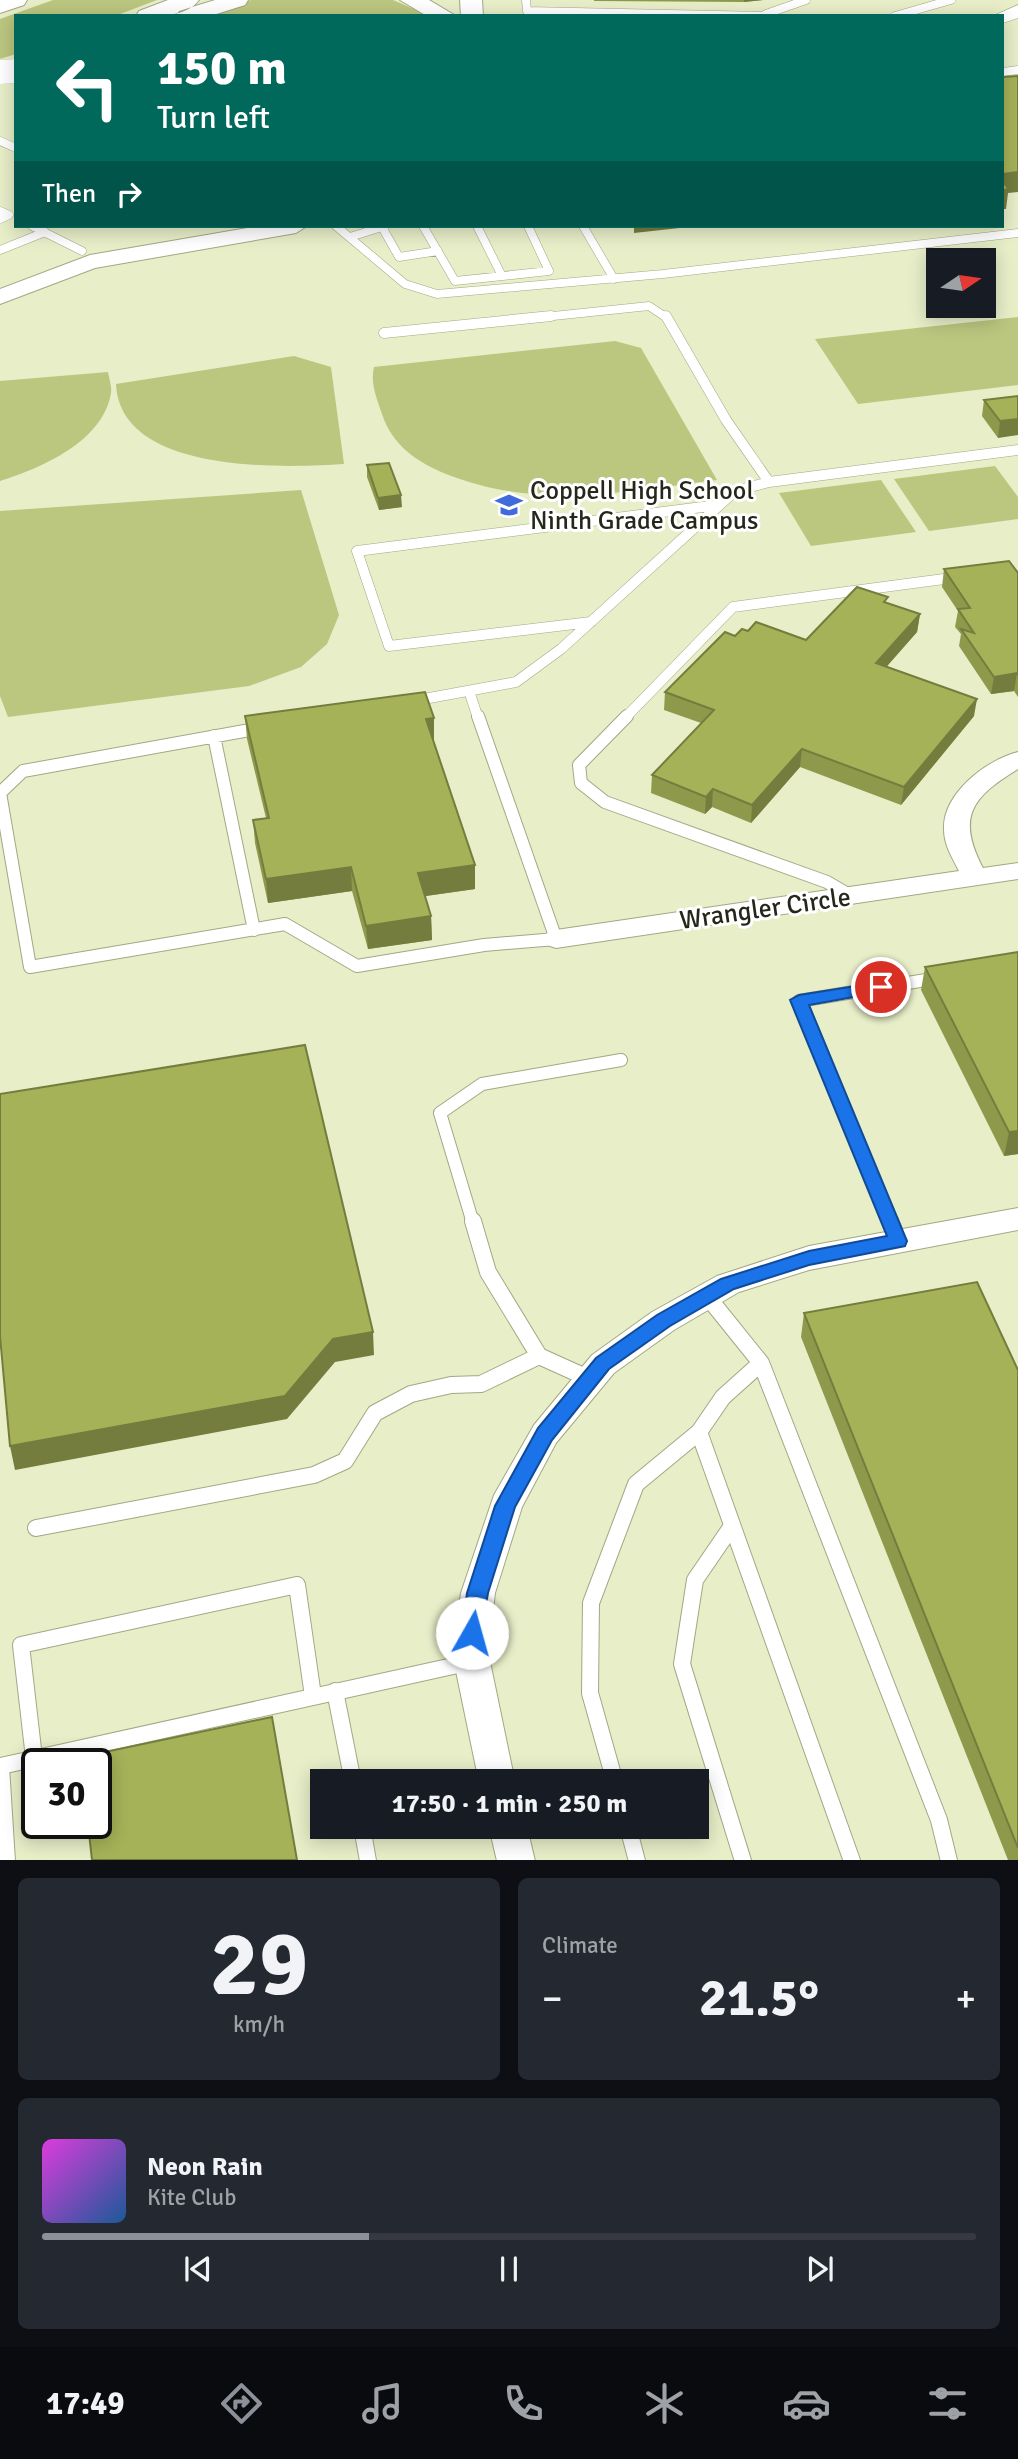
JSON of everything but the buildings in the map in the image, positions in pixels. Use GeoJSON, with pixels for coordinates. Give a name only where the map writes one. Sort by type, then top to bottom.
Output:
{"type":"FeatureCollection","features":[{"type":"Feature","properties":{"kind":"highway"},"geometry":{"type":"LineString","coordinates":[[0,6],[16,0]]}},
{"type":"Feature","properties":{"kind":"highway"},"geometry":{"type":"LineString","coordinates":[[152,14],[188,0]]}},
{"type":"Feature","properties":{"kind":"highway"},"geometry":{"type":"LineString","coordinates":[[193,14],[237,0]]}},
{"type":"Feature","properties":{"kind":"highway"},"geometry":{"type":"LineString","coordinates":[[411,0],[441,14]]}},
{"type":"Feature","properties":{"kind":"street"},"geometry":{"type":"LineString","coordinates":[[0,281],[176,232],[213,228]]}},
{"type":"Feature","properties":{"kind":"street"},"geometry":{"type":"LineString","coordinates":[[0,297],[86,256],[282,228]]}},
{"type":"Feature","properties":{"kind":"street"},"geometry":{"type":"LineString","coordinates":[[975,878],[956,830],[963,803],[988,776],[1018,759]]}},
{"type":"Feature","properties":{"kind":"street","name":"Wrangler Circle"},"geometry":{"type":"LineString","coordinates":[[556,939],[1018,871]]}},
{"type":"Feature","properties":{"kind":"street"},"geometry":{"type":"LineString","coordinates":[[494,1769],[470,1653],[478,1593],[506,1506],[545,1434],[603,1364],[653,1328],[728,1284],[809,1258],[1018,1219]]}},
{"type":"Feature","properties":{"kind":"street"},"geometry":{"type":"LineString","coordinates":[[511,1839],[516,1860]]}},
{"type":"Feature","properties":{"kind":"lane"},"geometry":{"type":"LineString","coordinates":[[526,0],[527,11],[717,14]]}},
{"type":"Feature","properties":{"kind":"lane"},"geometry":{"type":"LineString","coordinates":[[566,0],[567,11]]}},
{"type":"Feature","properties":{"kind":"lane"},"geometry":{"type":"LineString","coordinates":[[770,14],[806,0]]}},
{"type":"Feature","properties":{"kind":"lane"},"geometry":{"type":"LineString","coordinates":[[902,14],[951,0]]}},
{"type":"Feature","properties":{"kind":"lane"},"geometry":{"type":"LineString","coordinates":[[0,211],[10,217]]}},
{"type":"Feature","properties":{"kind":"lane"},"geometry":{"type":"LineString","coordinates":[[36,228],[86,256]]}},
{"type":"Feature","properties":{"kind":"lane"},"geometry":{"type":"LineString","coordinates":[[339,228],[405,284],[437,294],[614,279],[1018,233]]}},
{"type":"Feature","properties":{"kind":"lane"},"geometry":{"type":"LineString","coordinates":[[350,237],[377,228]]}},
{"type":"Feature","properties":{"kind":"lane"},"geometry":{"type":"LineString","coordinates":[[384,228],[399,257],[438,251]]}},
{"type":"Feature","properties":{"kind":"lane"},"geometry":{"type":"LineString","coordinates":[[424,228],[455,281],[549,271],[529,228]]}},
{"type":"Feature","properties":{"kind":"lane"},"geometry":{"type":"LineString","coordinates":[[478,228],[502,276]]}},
{"type":"Feature","properties":{"kind":"lane"},"geometry":{"type":"LineString","coordinates":[[584,228],[614,279]]}},
{"type":"Feature","properties":{"kind":"lane"},"geometry":{"type":"LineString","coordinates":[[0,250],[45,232]]}},
{"type":"Feature","properties":{"kind":"lane"},"geometry":{"type":"LineString","coordinates":[[384,333],[649,306],[658,309],[666,316],[726,420],[769,482]]}},
{"type":"Feature","properties":{"kind":"lane"},"geometry":{"type":"LineString","coordinates":[[401,703],[516,682],[591,622],[735,491],[769,482],[1018,450]]}},
{"type":"Feature","properties":{"kind":"lane"},"geometry":{"type":"LineString","coordinates":[[591,622],[389,646],[357,551],[719,505]]}},
{"type":"Feature","properties":{"kind":"lane"},"geometry":{"type":"LineString","coordinates":[[850,896],[827,882],[604,802],[581,783],[579,765],[733,607],[977,575]]}},
{"type":"Feature","properties":{"kind":"lane"},"geometry":{"type":"LineString","coordinates":[[278,725],[23,771],[0,793],[30,967],[285,924],[356,966],[484,945],[556,939],[469,691]]}},
{"type":"Feature","properties":{"kind":"lane"},"geometry":{"type":"LineString","coordinates":[[218,736],[254,930]]}},
{"type":"Feature","properties":{"kind":"lane"},"geometry":{"type":"LineString","coordinates":[[898,1241],[799,1000],[950,976]]}},
{"type":"Feature","properties":{"kind":"lane"},"geometry":{"type":"LineString","coordinates":[[590,1379],[539,1356],[488,1272],[440,1113],[482,1084],[621,1060]]}},
{"type":"Feature","properties":{"kind":"lane"},"geometry":{"type":"LineString","coordinates":[[707,1296],[761,1363],[939,1820],[948,1860]]}},
{"type":"Feature","properties":{"kind":"lane"},"geometry":{"type":"LineString","coordinates":[[37,1528],[314,1475],[345,1461],[375,1413],[411,1394],[450,1385],[481,1384],[539,1356]]}},
{"type":"Feature","properties":{"kind":"lane"},"geometry":{"type":"LineString","coordinates":[[611,1769],[590,1693],[591,1603],[636,1484],[699,1432],[723,1397],[761,1363]]}},
{"type":"Feature","properties":{"kind":"lane"},"geometry":{"type":"LineString","coordinates":[[699,1432],[852,1860]]}},
{"type":"Feature","properties":{"kind":"lane"},"geometry":{"type":"LineString","coordinates":[[732,1526],[695,1580],[682,1664],[743,1860]]}},
{"type":"Feature","properties":{"kind":"lane"},"geometry":{"type":"LineString","coordinates":[[33,1748],[21,1645],[297,1585],[313,1696]]}},
{"type":"Feature","properties":{"kind":"lane"},"geometry":{"type":"LineString","coordinates":[[79,1748],[472,1662]]}},
{"type":"Feature","properties":{"kind":"lane"},"geometry":{"type":"LineString","coordinates":[[335,1691],[350,1769]]}},
{"type":"Feature","properties":{"kind":"lane"},"geometry":{"type":"LineString","coordinates":[[7,1860],[1,1766],[21,1761]]}},
{"type":"Feature","properties":{"kind":"lane"},"geometry":{"type":"LineString","coordinates":[[364,1839],[368,1860]]}},
{"type":"Feature","properties":{"kind":"lane"},"geometry":{"type":"LineString","coordinates":[[631,1839],[637,1860]]}},
{"type":"Feature","properties":{"kind":"green space"},"geometry":{"type":"Polygon","coordinates":[[[53,0],[157,0],[120,14],[14,14],[14,55],[0,59],[0,19],[53,0]]]}},
{"type":"Feature","properties":{"kind":"green space"},"geometry":{"type":"Polygon","coordinates":[[[251,0],[393,0],[425,14],[208,14],[251,0]]]}},
{"type":"Feature","properties":{"kind":"green space"},"geometry":{"type":"Polygon","coordinates":[[[1018,317],[1018,385],[858,404],[815,339],[1018,317]]]}},
{"type":"Feature","properties":{"kind":"green space"},"geometry":{"type":"Polygon","coordinates":[[[615,341],[641,348],[717,480],[580,495],[514,492],[480,485],[435,469],[407,451],[386,425],[373,385],[374,367],[615,341]]]}},
{"type":"Feature","properties":{"kind":"green space"},"geometry":{"type":"Polygon","coordinates":[[[294,356],[331,367],[344,464],[246,464],[208,459],[174,450],[145,435],[124,413],[116,384],[294,356]]]}},
{"type":"Feature","properties":{"kind":"green space"},"geometry":{"type":"Polygon","coordinates":[[[108,372],[111,391],[106,410],[96,426],[83,439],[51,460],[0,481],[0,381],[108,372]]]}},
{"type":"Feature","properties":{"kind":"green space"},"geometry":{"type":"Polygon","coordinates":[[[995,466],[1018,497],[1018,519],[929,531],[894,479],[995,466]]]}},
{"type":"Feature","properties":{"kind":"green space"},"geometry":{"type":"Polygon","coordinates":[[[881,480],[916,532],[811,546],[779,493],[881,480]]]}},
{"type":"Feature","properties":{"kind":"green space"},"geometry":{"type":"Polygon","coordinates":[[[301,490],[339,615],[327,644],[301,667],[249,686],[8,717],[0,696],[0,511],[301,490]]]}},
{"type":"Feature","properties":{"kind":"place","name":"Coppell High School Ninth Grade Campus"},"geometry":{"type":"Point","coordinates":[509,505]}},
{"type":"Feature","properties":{"kind":"route"},"geometry":{"type":"LineString","coordinates":[[472,1633],[478,1593],[506,1506],[545,1434],[603,1364],[663,1321],[728,1284],[809,1258],[898,1241],[799,1000],[881,987]]}}]}
